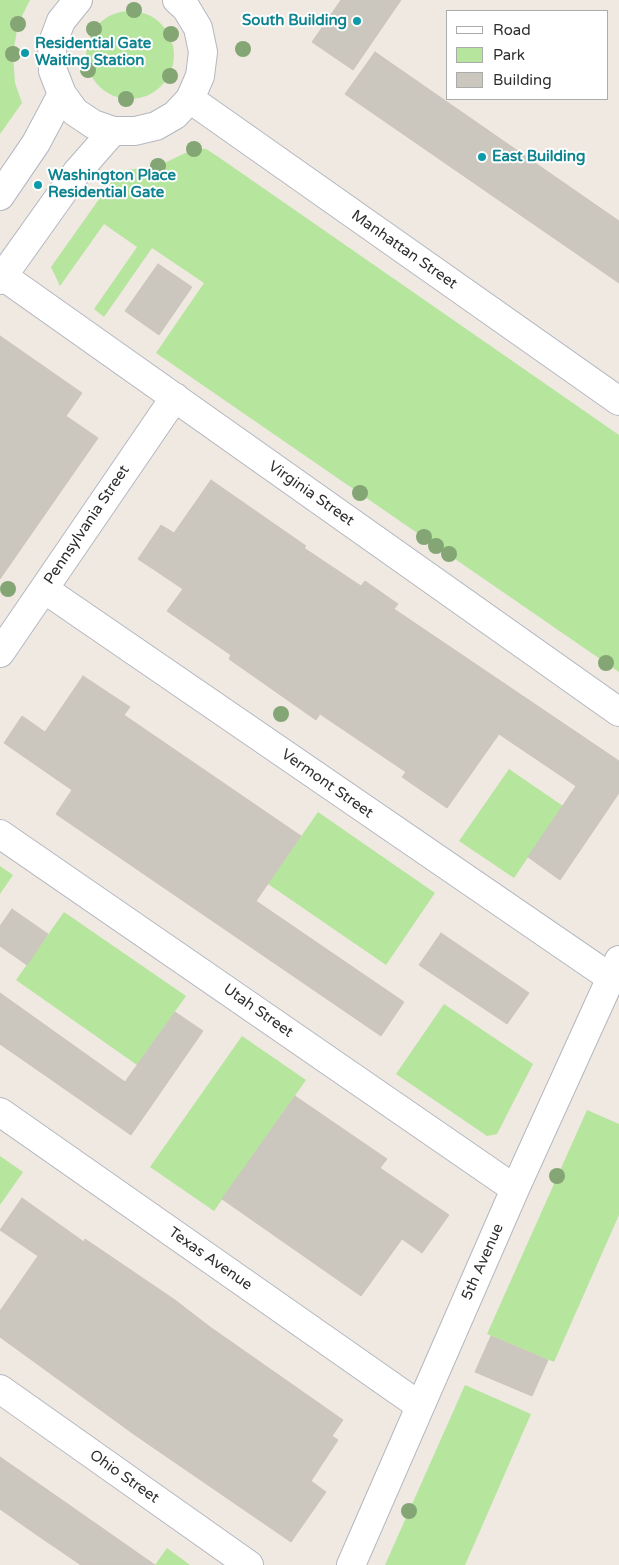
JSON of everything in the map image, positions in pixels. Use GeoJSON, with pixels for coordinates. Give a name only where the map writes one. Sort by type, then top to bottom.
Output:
{"type":"FeatureCollection","features":[{"type":"Feature","properties":{"kind":"street"},"geometry":{"type":"LineString","coordinates":[[78,0],[61,21],[52,46],[53,71],[62,94],[75,112],[93,124],[113,131],[135,131],[156,126],[174,115],[190,99],[200,76],[203,52],[198,28],[186,8],[177,0]]}},
{"type":"Feature","properties":{"kind":"street"},"geometry":{"type":"LineString","coordinates":[[198,28],[207,0]]}},
{"type":"Feature","properties":{"kind":"street"},"geometry":{"type":"LineString","coordinates":[[0,196],[36,143],[62,94]]}},
{"type":"Feature","properties":{"kind":"street","name":"Manhattan Street"},"geometry":{"type":"LineString","coordinates":[[190,99],[619,401]]}},
{"type":"Feature","properties":{"kind":"street"},"geometry":{"type":"LineString","coordinates":[[1,276],[77,172],[113,131]]}},
{"type":"Feature","properties":{"kind":"street","name":"Virginia Street"},"geometry":{"type":"LineString","coordinates":[[1,276],[619,712]]}},
{"type":"Feature","properties":{"kind":"street","name":"Pennsylvania Street"},"geometry":{"type":"LineString","coordinates":[[0,653],[175,397]]}},
{"type":"Feature","properties":{"kind":"street","name":"Vermont Street"},"geometry":{"type":"LineString","coordinates":[[44,589],[615,969]]}},
{"type":"Feature","properties":{"kind":"street","name":"Utah Street"},"geometry":{"type":"LineString","coordinates":[[0,834],[516,1189]]}},
{"type":"Feature","properties":{"kind":"street","name":"5th Avenue"},"geometry":{"type":"LineString","coordinates":[[351,1565],[615,969]]}},
{"type":"Feature","properties":{"kind":"street","name":"Texas Avenue"},"geometry":{"type":"LineString","coordinates":[[0,1112],[420,1406]]}},
{"type":"Feature","properties":{"kind":"street","name":"Ohio Street"},"geometry":{"type":"LineString","coordinates":[[0,1389],[249,1565]]}},
{"type":"Feature","properties":{"kind":"green space"},"geometry":{"type":"Polygon","coordinates":[[[0,0],[30,0],[18,24],[13,54],[15,83],[22,103],[0,134],[0,0]]]}},
{"type":"Feature","properties":{"kind":"green space"},"geometry":{"type":"Polygon","coordinates":[[[121,11],[139,11],[155,18],[167,30],[174,46],[174,64],[167,80],[155,92],[139,99],[121,99],[105,92],[93,80],[86,64],[86,46],[93,30],[105,18],[121,11]]]}},
{"type":"Feature","properties":{"kind":"green space"},"geometry":{"type":"Polygon","coordinates":[[[194,149],[206,149],[217,156],[619,435],[619,672],[156,353],[204,283],[152,248],[104,317],[94,309],[137,247],[104,224],[60,286],[51,267],[119,171],[158,166],[194,149]]]}},
{"type":"Feature","properties":{"kind":"green space"},"geometry":{"type":"Polygon","coordinates":[[[509,769],[563,806],[514,878],[459,841],[509,769]]]}},
{"type":"Feature","properties":{"kind":"green space"},"geometry":{"type":"Polygon","coordinates":[[[318,812],[435,893],[386,965],[268,884],[318,812]]]}},
{"type":"Feature","properties":{"kind":"green space"},"geometry":{"type":"Polygon","coordinates":[[[0,866],[13,875],[0,894],[0,866]]]}},
{"type":"Feature","properties":{"kind":"green space"},"geometry":{"type":"Polygon","coordinates":[[[64,912],[186,996],[137,1065],[16,980],[64,912]]]}},
{"type":"Feature","properties":{"kind":"green space"},"geometry":{"type":"Polygon","coordinates":[[[444,1004],[533,1064],[497,1134],[487,1136],[396,1074],[444,1004]]]}},
{"type":"Feature","properties":{"kind":"green space"},"geometry":{"type":"Polygon","coordinates":[[[242,1036],[306,1080],[214,1211],[150,1167],[242,1036]]]}},
{"type":"Feature","properties":{"kind":"green space"},"geometry":{"type":"Polygon","coordinates":[[[587,1110],[619,1124],[619,1215],[554,1362],[487,1334],[587,1110]]]}},
{"type":"Feature","properties":{"kind":"green space"},"geometry":{"type":"Polygon","coordinates":[[[0,1156],[23,1172],[0,1205],[0,1156]]]}},
{"type":"Feature","properties":{"kind":"green space"},"geometry":{"type":"Polygon","coordinates":[[[465,1385],[531,1414],[465,1565],[385,1565],[465,1385]]]}},
{"type":"Feature","properties":{"kind":"green space"},"geometry":{"type":"Polygon","coordinates":[[[167,1548],[190,1565],[155,1565],[167,1548]]]}},
{"type":"Feature","properties":{"kind":"building","name":"South Building"},"geometry":{"type":"Polygon","coordinates":[[[341,0],[401,0],[353,70],[312,42],[341,0]]]}},
{"type":"Feature","properties":{"kind":"building","name":"East Building"},"geometry":{"type":"Polygon","coordinates":[[[375,52],[619,221],[619,283],[345,94],[375,52]]]}},
{"type":"Feature","properties":{"kind":"building"},"geometry":{"type":"Polygon","coordinates":[[[158,264],[192,287],[159,335],[125,311],[158,264]]]}},
{"type":"Feature","properties":{"kind":"building"},"geometry":{"type":"Polygon","coordinates":[[[0,336],[82,393],[66,416],[98,438],[0,579],[0,336]]]}},
{"type":"Feature","properties":{"kind":"building"},"geometry":{"type":"Polygon","coordinates":[[[211,480],[306,546],[304,548],[361,586],[365,581],[398,604],[394,609],[619,761],[619,793],[560,880],[528,857],[576,786],[499,734],[447,808],[402,777],[406,772],[320,714],[316,720],[229,659],[231,655],[167,611],[183,589],[138,559],[161,525],[174,533],[211,480]]]}},
{"type":"Feature","properties":{"kind":"building"},"geometry":{"type":"Polygon","coordinates":[[[83,676],[130,707],[124,715],[301,836],[256,901],[404,1002],[381,1036],[56,814],[72,790],[4,743],[22,716],[45,732],[83,676]]]}},
{"type":"Feature","properties":{"kind":"building"},"geometry":{"type":"Polygon","coordinates":[[[12,909],[48,934],[27,965],[0,946],[0,926],[12,909]]]}},
{"type":"Feature","properties":{"kind":"building"},"geometry":{"type":"Polygon","coordinates":[[[441,933],[529,993],[507,1024],[419,965],[441,933]]]}},
{"type":"Feature","properties":{"kind":"building"},"geometry":{"type":"Polygon","coordinates":[[[0,993],[125,1082],[175,1012],[203,1031],[131,1135],[0,1044],[0,993]]]}},
{"type":"Feature","properties":{"kind":"building"},"geometry":{"type":"Polygon","coordinates":[[[295,1096],[387,1159],[380,1168],[449,1215],[422,1253],[402,1239],[361,1296],[222,1199],[295,1096]]]}},
{"type":"Feature","properties":{"kind":"building"},"geometry":{"type":"Polygon","coordinates":[[[22,1198],[84,1242],[85,1239],[175,1300],[210,1327],[343,1420],[332,1436],[338,1440],[311,1481],[326,1492],[291,1542],[135,1435],[0,1337],[0,1311],[38,1256],[0,1230],[22,1198]]]}},
{"type":"Feature","properties":{"kind":"building"},"geometry":{"type":"Polygon","coordinates":[[[491,1336],[548,1360],[532,1396],[475,1372],[491,1336]]]}},
{"type":"Feature","properties":{"kind":"building"},"geometry":{"type":"Polygon","coordinates":[[[0,1457],[155,1565],[81,1565],[34,1533],[0,1509],[0,1457]]]}},
{"type":"Feature","properties":{"kind":"place","name":"South Building"},"geometry":{"type":"Point","coordinates":[357,21]}},
{"type":"Feature","properties":{"kind":"place","name":"Residential Gate Waiting Station"},"geometry":{"type":"Point","coordinates":[25,53]}},
{"type":"Feature","properties":{"kind":"place","name":"East Building"},"geometry":{"type":"Point","coordinates":[482,157]}},
{"type":"Feature","properties":{"kind":"place","name":"Washington Place Residential Gate"},"geometry":{"type":"Point","coordinates":[38,185]}}]}
